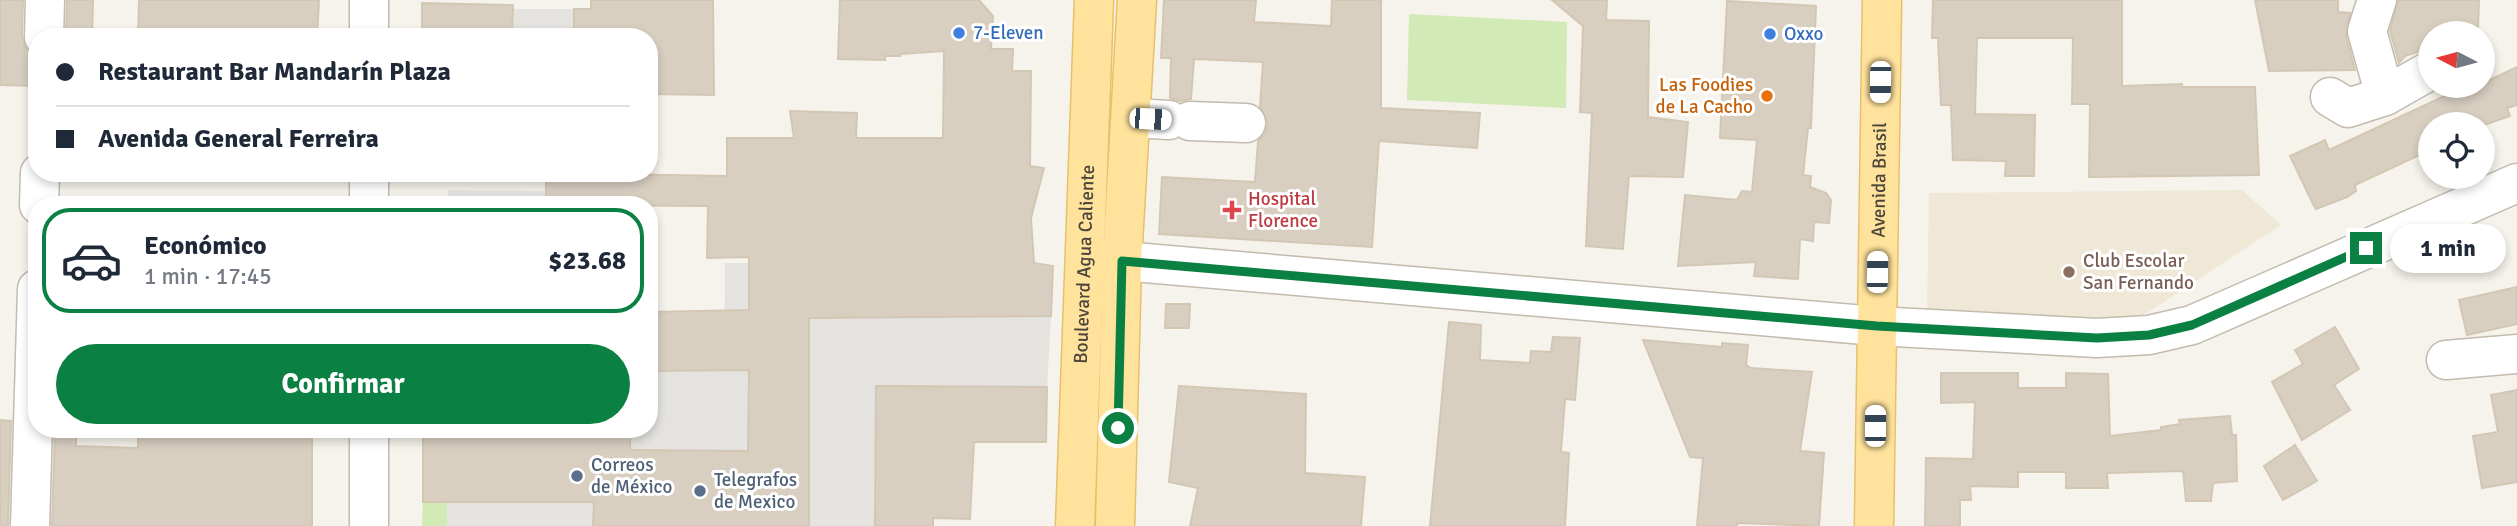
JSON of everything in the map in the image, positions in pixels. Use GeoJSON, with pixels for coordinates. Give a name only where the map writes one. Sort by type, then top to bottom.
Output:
{"type":"FeatureCollection","features":[{"type":"Feature","properties":{"kind":"main road","name":"Boulevard Agua Caliente"},"geometry":{"type":"LineString","coordinates":[[1074,526],[1094,0]]}},
{"type":"Feature","properties":{"kind":"main road","name":"Boulevard Agua Caliente"},"geometry":{"type":"LineString","coordinates":[[1115,526],[1122,261],[1137,0]]}},
{"type":"Feature","properties":{"kind":"main road","name":"Avenida Brasil"},"geometry":{"type":"LineString","coordinates":[[1874,526],[1882,0]]}},
{"type":"Feature","properties":{"kind":"street"},"geometry":{"type":"LineString","coordinates":[[44,28],[45,0]]}},
{"type":"Feature","properties":{"kind":"street"},"geometry":{"type":"LineString","coordinates":[[369,0],[369,28]]}},
{"type":"Feature","properties":{"kind":"street"},"geometry":{"type":"LineString","coordinates":[[2377,0],[2367,31],[2385,96]]}},
{"type":"Feature","properties":{"kind":"street"},"geometry":{"type":"LineString","coordinates":[[2330,97],[2348,108],[2385,96],[2418,77]]}},
{"type":"Feature","properties":{"kind":"street"},"geometry":{"type":"LineString","coordinates":[[1131,118],[1246,123]]}},
{"type":"Feature","properties":{"kind":"street"},"geometry":{"type":"LineString","coordinates":[[1122,261],[1877,326],[2097,338],[2149,335],[2192,325],[2517,183]]}},
{"type":"Feature","properties":{"kind":"street"},"geometry":{"type":"LineString","coordinates":[[2446,360],[2517,354]]}},
{"type":"Feature","properties":{"kind":"street"},"geometry":{"type":"LineString","coordinates":[[30,526],[33,438]]}},
{"type":"Feature","properties":{"kind":"street"},"geometry":{"type":"LineString","coordinates":[[369,438],[369,526]]}},
{"type":"Feature","properties":{"kind":"shaded area"},"geometry":{"type":"Polygon","coordinates":[[[513,9],[574,9],[574,28],[512,28],[513,9]]]}},
{"type":"Feature","properties":{"kind":"shaded area"},"geometry":{"type":"Polygon","coordinates":[[[448,190],[546,191],[546,196],[448,196],[448,190]]]}},
{"type":"Feature","properties":{"kind":"shaded area","name":"Club Escolar San Fernando"},"geometry":{"type":"Polygon","coordinates":[[[2242,190],[2281,225],[2138,319],[1927,319],[1929,193],[2242,190]]]}},
{"type":"Feature","properties":{"kind":"shaded area"},"geometry":{"type":"Polygon","coordinates":[[[725,263],[749,263],[748,526],[731,526],[731,451],[630,450],[630,438],[658,438],[658,371],[724,370],[725,263]]]}},
{"type":"Feature","properties":{"kind":"shaded area"},"geometry":{"type":"Polygon","coordinates":[[[1051,316],[1047,387],[876,386],[875,526],[809,526],[809,318],[1051,316]]]}},
{"type":"Feature","properties":{"kind":"shaded area"},"geometry":{"type":"Polygon","coordinates":[[[447,502],[594,502],[593,526],[447,526],[447,502]]]}},
{"type":"Feature","properties":{"kind":"green space"},"geometry":{"type":"Polygon","coordinates":[[[1409,14],[1567,22],[1566,108],[1407,100],[1409,14]]]}},
{"type":"Feature","properties":{"kind":"green space"},"geometry":{"type":"Polygon","coordinates":[[[423,502],[447,502],[447,526],[422,526],[423,502]]]}},
{"type":"Feature","properties":{"kind":"building"},"geometry":{"type":"Polygon","coordinates":[[[0,0],[23,0],[22,36],[28,50],[28,86],[0,85],[0,0]]]}},
{"type":"Feature","properties":{"kind":"building"},"geometry":{"type":"Polygon","coordinates":[[[67,0],[93,0],[92,28],[66,28],[67,0]]]}},
{"type":"Feature","properties":{"kind":"building"},"geometry":{"type":"Polygon","coordinates":[[[139,0],[319,0],[317,28],[138,28],[139,0]]]}},
{"type":"Feature","properties":{"kind":"building"},"geometry":{"type":"Polygon","coordinates":[[[591,0],[713,0],[714,95],[658,94],[658,28],[574,28],[574,9],[591,9],[591,0]]]}},
{"type":"Feature","properties":{"kind":"building"},"geometry":{"type":"Polygon","coordinates":[[[840,0],[979,0],[993,16],[991,49],[1013,49],[1012,71],[1031,71],[1030,166],[1044,168],[1031,218],[1034,263],[1053,266],[1051,316],[809,318],[809,526],[593,526],[594,502],[423,502],[423,438],[630,438],[630,450],[748,451],[749,370],[658,371],[658,312],[749,310],[749,257],[707,258],[708,206],[658,206],[658,196],[546,196],[546,182],[658,182],[658,175],[727,176],[727,138],[794,138],[790,111],[857,113],[856,138],[943,138],[944,51],[885,56],[885,60],[838,59],[840,0]]]}},
{"type":"Feature","properties":{"kind":"building"},"geometry":{"type":"Polygon","coordinates":[[[1164,0],[1256,0],[1254,22],[1331,26],[1332,0],[1381,0],[1381,108],[1480,113],[1477,148],[1379,141],[1372,247],[1159,234],[1162,177],[1255,182],[1258,141],[1265,134],[1268,123],[1260,107],[1263,62],[1194,59],[1191,99],[1180,101],[1170,98],[1171,58],[1161,58],[1164,0]]]}},
{"type":"Feature","properties":{"kind":"building"},"geometry":{"type":"Polygon","coordinates":[[[1552,0],[1607,0],[1606,20],[1649,21],[1648,117],[1688,122],[1683,177],[1629,176],[1623,249],[1586,246],[1592,113],[1580,112],[1583,26],[1552,0]]]}},
{"type":"Feature","properties":{"kind":"building"},"geometry":{"type":"Polygon","coordinates":[[[1933,0],[2122,0],[2122,86],[2182,84],[2182,87],[2255,87],[2259,175],[2089,177],[2090,104],[2072,104],[2073,38],[1977,38],[1975,114],[2035,115],[2034,176],[2005,176],[2006,161],[1953,160],[1951,105],[1941,105],[1938,38],[1932,38],[1933,0]]]}},
{"type":"Feature","properties":{"kind":"building"},"geometry":{"type":"Polygon","coordinates":[[[2255,0],[2338,0],[2338,12],[2350,13],[2346,36],[2355,70],[2269,71],[2255,0]]]}},
{"type":"Feature","properties":{"kind":"building"},"geometry":{"type":"Polygon","coordinates":[[[2398,0],[2479,0],[2478,21],[2418,21],[2418,52],[2405,56],[2399,63],[2390,31],[2398,0]]]}},
{"type":"Feature","properties":{"kind":"building"},"geometry":{"type":"Polygon","coordinates":[[[1727,1],[1816,6],[1811,128],[1808,128],[1803,175],[1811,176],[1810,187],[1826,193],[1831,200],[1829,223],[1814,222],[1813,241],[1800,239],[1798,279],[1754,276],[1756,262],[1678,266],[1685,195],[1737,200],[1742,191],[1752,192],[1757,140],[1720,138],[1727,1]]]}},
{"type":"Feature","properties":{"kind":"building"},"geometry":{"type":"Polygon","coordinates":[[[422,3],[513,5],[512,28],[422,28],[422,3]]]}},
{"type":"Feature","properties":{"kind":"building"},"geometry":{"type":"Polygon","coordinates":[[[2517,67],[2517,105],[2507,108],[2510,116],[2495,121],[2495,112],[2418,112],[2418,156],[2355,185],[2356,191],[2347,197],[2316,209],[2290,156],[2325,140],[2329,150],[2440,98],[2496,98],[2496,77],[2517,67]]]}},
{"type":"Feature","properties":{"kind":"building"},"geometry":{"type":"Polygon","coordinates":[[[2517,287],[2517,324],[2467,335],[2459,300],[2517,287]]]}},
{"type":"Feature","properties":{"kind":"building"},"geometry":{"type":"Polygon","coordinates":[[[1166,304],[1190,304],[1189,328],[1165,328],[1166,304]]]}},
{"type":"Feature","properties":{"kind":"building"},"geometry":{"type":"Polygon","coordinates":[[[1449,322],[1481,325],[1480,360],[1530,363],[1531,351],[1551,352],[1553,337],[1580,338],[1575,400],[1565,399],[1561,452],[1569,453],[1565,526],[1430,526],[1449,322]]]}},
{"type":"Feature","properties":{"kind":"building"},"geometry":{"type":"Polygon","coordinates":[[[2335,327],[2359,369],[2334,385],[2350,410],[2302,440],[2272,382],[2303,364],[2295,350],[2335,327]]]}},
{"type":"Feature","properties":{"kind":"building"},"geometry":{"type":"Polygon","coordinates":[[[1643,340],[1722,347],[1722,343],[1748,345],[1746,365],[1751,368],[1812,372],[1800,451],[1824,453],[1819,526],[1737,523],[1737,526],[1697,526],[1703,458],[1690,457],[1643,340]]]}},
{"type":"Feature","properties":{"kind":"building"},"geometry":{"type":"Polygon","coordinates":[[[1941,373],[2018,373],[2018,388],[2066,388],[2066,373],[2108,374],[2110,436],[2161,430],[2161,427],[2180,424],[2179,420],[2230,416],[2232,435],[2236,435],[2237,481],[2213,483],[2211,501],[2186,501],[2183,471],[2107,473],[2108,488],[2066,488],[2066,472],[2018,472],[2018,487],[1970,486],[1971,500],[1960,500],[1960,526],[1925,526],[1926,458],[1973,459],[1975,402],[1941,403],[1941,373]]]}},
{"type":"Feature","properties":{"kind":"building"},"geometry":{"type":"Polygon","coordinates":[[[876,386],[1047,387],[1046,442],[974,442],[970,519],[933,518],[933,526],[875,526],[876,386]]]}},
{"type":"Feature","properties":{"kind":"building"},"geometry":{"type":"Polygon","coordinates":[[[1179,386],[1306,394],[1305,473],[1365,477],[1361,526],[1190,526],[1198,488],[1169,482],[1179,386]]]}},
{"type":"Feature","properties":{"kind":"building"},"geometry":{"type":"Polygon","coordinates":[[[2517,390],[2517,482],[2482,488],[2473,436],[2498,432],[2491,395],[2517,390]]]}},
{"type":"Feature","properties":{"kind":"building"},"geometry":{"type":"Polygon","coordinates":[[[0,420],[11,421],[8,526],[0,526],[0,420]]]}},
{"type":"Feature","properties":{"kind":"building"},"geometry":{"type":"Polygon","coordinates":[[[55,438],[76,438],[76,446],[138,448],[138,438],[312,438],[312,526],[52,526],[55,438]]]}},
{"type":"Feature","properties":{"kind":"building"},"geometry":{"type":"Polygon","coordinates":[[[2295,445],[2317,481],[2283,500],[2264,466],[2295,445]]]}},
{"type":"Feature","properties":{"kind":"place","name":"7-Eleven"},"geometry":{"type":"Point","coordinates":[959,33]}},
{"type":"Feature","properties":{"kind":"place","name":"Oxxo"},"geometry":{"type":"Point","coordinates":[1770,34]}},
{"type":"Feature","properties":{"kind":"place","name":"Las Foodies de La Cacho"},"geometry":{"type":"Point","coordinates":[1767,96]}},
{"type":"Feature","properties":{"kind":"place","name":"Hospital Florence"},"geometry":{"type":"Point","coordinates":[1232,210]}},
{"type":"Feature","properties":{"kind":"place","name":"Club Escolar San Fernando"},"geometry":{"type":"Point","coordinates":[2069,272]}},
{"type":"Feature","properties":{"kind":"place","name":"Correos de México"},"geometry":{"type":"Point","coordinates":[577,476]}},
{"type":"Feature","properties":{"kind":"place","name":"Telegrafos de Mexico"},"geometry":{"type":"Point","coordinates":[700,491]}},
{"type":"Feature","properties":{"kind":"route"},"geometry":{"type":"LineString","coordinates":[[1118,428],[1122,261],[1877,326],[2097,338],[2149,335],[2192,325],[2366,248]]}}]}
